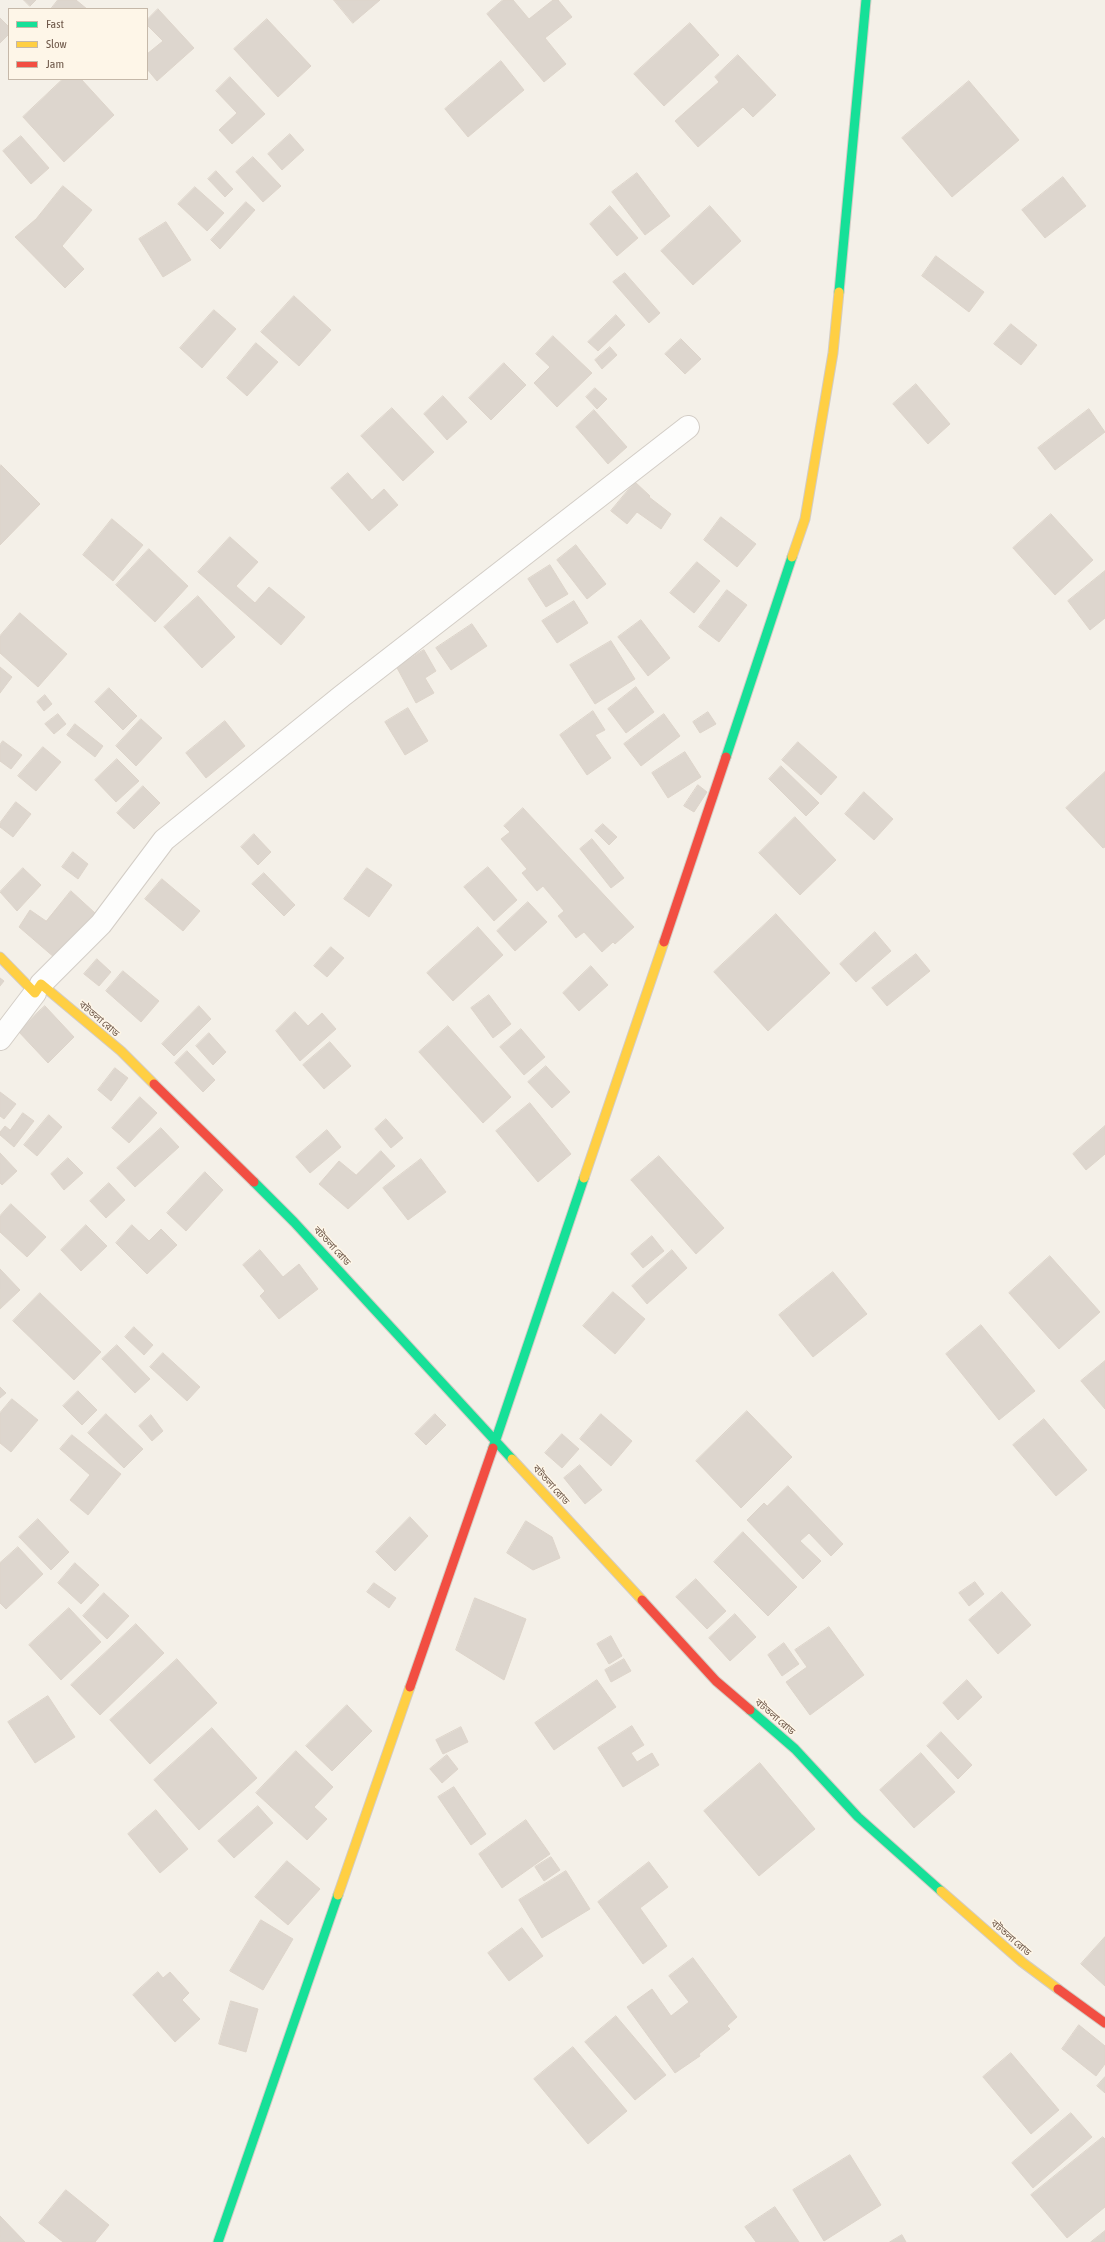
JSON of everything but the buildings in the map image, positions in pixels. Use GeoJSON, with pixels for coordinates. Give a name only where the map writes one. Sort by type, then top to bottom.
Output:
{"type":"FeatureCollection","features":[{"type":"Feature","properties":{"kind":"main road"},"geometry":{"type":"LineString","coordinates":[[218,2242],[496,1441],[805,519],[834,353],[866,0]]}},
{"type":"Feature","properties":{"kind":"main road","name":"বটতলা রোড"},"geometry":{"type":"LineString","coordinates":[[0,958],[121,1051],[294,1222],[716,1681],[795,1749],[858,1817],[1022,1962],[1105,2023]]}},
{"type":"Feature","properties":{"kind":"street"},"geometry":{"type":"LineString","coordinates":[[0,1039],[38,988],[101,924],[164,840],[342,696],[688,427]]}},
{"type":"Feature","properties":{"kind":"traffic: fast"},"geometry":{"type":"LineString","coordinates":[[839,292],[866,0]]}},
{"type":"Feature","properties":{"kind":"traffic: fast"},"geometry":{"type":"LineString","coordinates":[[726,757],[792,557]]}},
{"type":"Feature","properties":{"kind":"traffic: fast"},"geometry":{"type":"LineString","coordinates":[[493,1448],[584,1178]]}},
{"type":"Feature","properties":{"kind":"traffic: fast"},"geometry":{"type":"LineString","coordinates":[[254,1182],[294,1222],[512,1459]]}},
{"type":"Feature","properties":{"kind":"traffic: fast"},"geometry":{"type":"LineString","coordinates":[[750,1710],[795,1749],[858,1817],[941,1891]]}},
{"type":"Feature","properties":{"kind":"traffic: fast"},"geometry":{"type":"LineString","coordinates":[[218,2242],[338,1895]]}},
{"type":"Feature","properties":{"kind":"traffic: slow"},"geometry":{"type":"LineString","coordinates":[[792,557],[805,519],[833,353],[839,292]]}},
{"type":"Feature","properties":{"kind":"traffic: slow"},"geometry":{"type":"LineString","coordinates":[[584,1178],[664,942]]}},
{"type":"Feature","properties":{"kind":"traffic: slow"},"geometry":{"type":"LineString","coordinates":[[0,957],[35,993],[41,984],[121,1051],[154,1084]]}},
{"type":"Feature","properties":{"kind":"traffic: slow"},"geometry":{"type":"LineString","coordinates":[[512,1459],[642,1600]]}},
{"type":"Feature","properties":{"kind":"traffic: slow"},"geometry":{"type":"LineString","coordinates":[[338,1895],[410,1687]]}},
{"type":"Feature","properties":{"kind":"traffic: slow"},"geometry":{"type":"LineString","coordinates":[[941,1891],[1022,1962],[1058,1989]]}},
{"type":"Feature","properties":{"kind":"traffic: jam"},"geometry":{"type":"LineString","coordinates":[[664,942],[726,757]]}},
{"type":"Feature","properties":{"kind":"traffic: jam"},"geometry":{"type":"LineString","coordinates":[[154,1084],[254,1182]]}},
{"type":"Feature","properties":{"kind":"traffic: jam"},"geometry":{"type":"LineString","coordinates":[[410,1687],[493,1448]]}},
{"type":"Feature","properties":{"kind":"traffic: jam"},"geometry":{"type":"LineString","coordinates":[[642,1600],[716,1681],[750,1710]]}},
{"type":"Feature","properties":{"kind":"traffic: jam"},"geometry":{"type":"LineString","coordinates":[[1058,1989],[1105,2023]]}}]}
